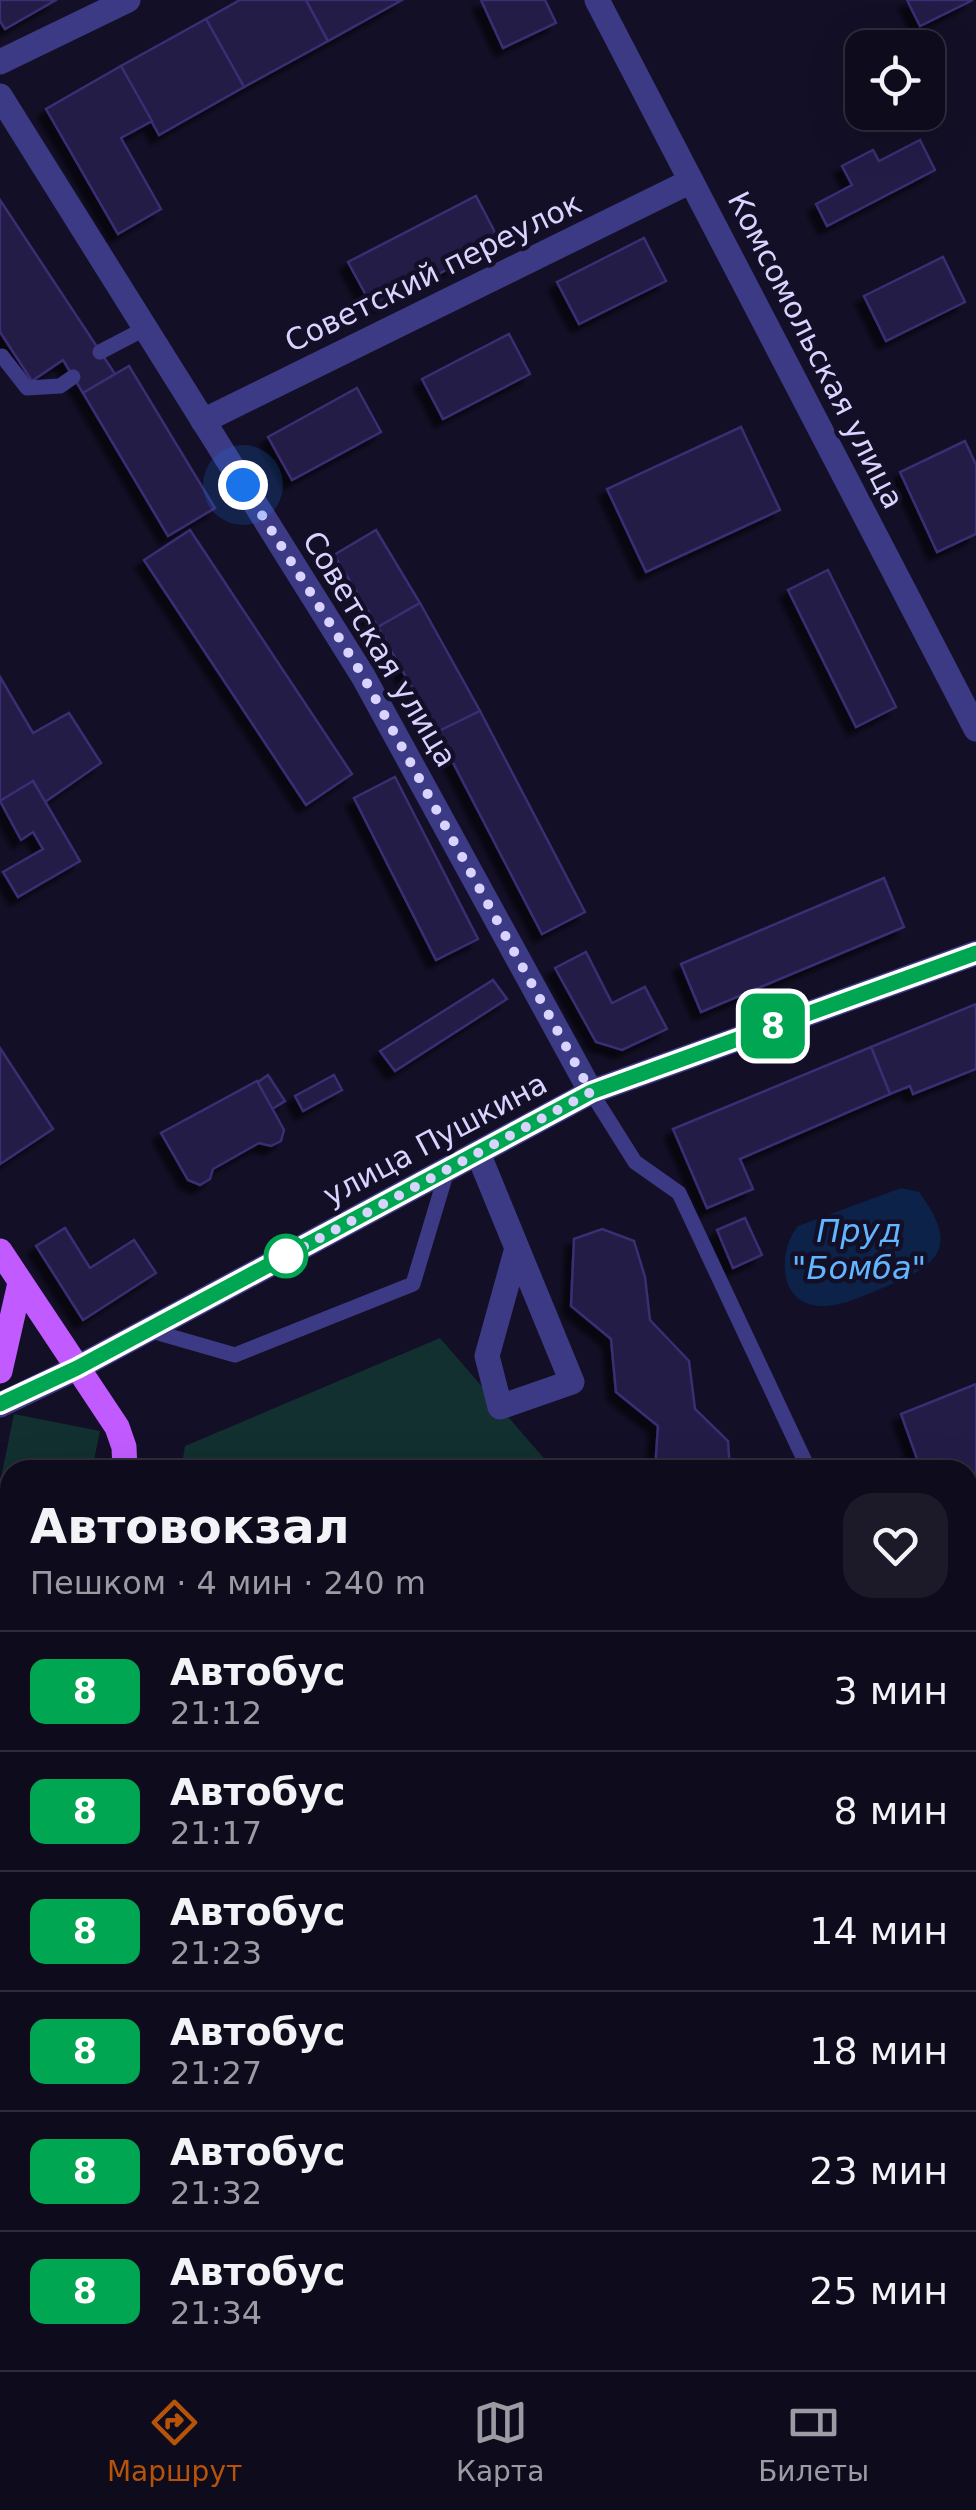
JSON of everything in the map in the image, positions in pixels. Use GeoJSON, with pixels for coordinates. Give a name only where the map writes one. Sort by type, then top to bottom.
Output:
{"type":"FeatureCollection","features":[{"type":"Feature","properties":{"kind":"main road"},"geometry":{"type":"LineString","coordinates":[[0,1252],[117,1427],[124,1460]]}},
{"type":"Feature","properties":{"kind":"main road"},"geometry":{"type":"LineString","coordinates":[[0,1371],[20,1283]]}},
{"type":"Feature","properties":{"kind":"street"},"geometry":{"type":"LineString","coordinates":[[0,62],[128,0]]}},
{"type":"Feature","properties":{"kind":"street","name":"Комсомольская улица"},"geometry":{"type":"LineString","coordinates":[[598,0],[976,730]]}},
{"type":"Feature","properties":{"kind":"street","name":"Советская улица"},"geometry":{"type":"LineString","coordinates":[[0,96],[363,676],[591,1092]]}},
{"type":"Feature","properties":{"kind":"street","name":"Советский переулок"},"geometry":{"type":"LineString","coordinates":[[203,421],[691,181]]}},
{"type":"Feature","properties":{"kind":"street","name":"улица Пушкина"},"geometry":{"type":"LineString","coordinates":[[0,1404],[77,1368],[591,1092],[976,953]]}},
{"type":"Feature","properties":{"kind":"street"},"geometry":{"type":"LineString","coordinates":[[478,1153],[517,1248],[572,1382],[500,1408],[487,1356],[517,1248]]}},
{"type":"Feature","properties":{"kind":"lane"},"geometry":{"type":"LineString","coordinates":[[100,352],[146,328]]}},
{"type":"Feature","properties":{"kind":"lane"},"geometry":{"type":"LineString","coordinates":[[0,358],[27,388],[60,386],[73,377]]}},
{"type":"Feature","properties":{"kind":"lane"},"geometry":{"type":"LineString","coordinates":[[591,1092],[636,1162],[680,1194],[805,1460]]}},
{"type":"Feature","properties":{"kind":"lane"},"geometry":{"type":"LineString","coordinates":[[148,1330],[235,1355],[413,1284],[447,1170]]}},
{"type":"Feature","properties":{"kind":"green space"},"geometry":{"type":"Polygon","coordinates":[[[440,1338],[545,1460],[183,1460],[185,1446],[440,1338]]]}},
{"type":"Feature","properties":{"kind":"green space"},"geometry":{"type":"Polygon","coordinates":[[[14,1414],[100,1431],[94,1460],[5,1460],[14,1414]]]}},
{"type":"Feature","properties":{"kind":"water","name":"Пруд \"Бомба\""},"geometry":{"type":"Polygon","coordinates":[[[901,1188],[919,1192],[939,1227],[938,1252],[930,1262],[904,1279],[841,1304],[811,1305],[799,1299],[786,1278],[785,1265],[786,1251],[798,1226],[901,1188]]]}},
{"type":"Feature","properties":{"kind":"building"},"geometry":{"type":"Polygon","coordinates":[[[0,0],[56,0],[5,29],[0,21],[0,0]]]}},
{"type":"Feature","properties":{"kind":"building"},"geometry":{"type":"Polygon","coordinates":[[[240,0],[306,0],[328,41],[244,87],[206,19],[240,0]]]}},
{"type":"Feature","properties":{"kind":"building"},"geometry":{"type":"Polygon","coordinates":[[[306,0],[402,0],[328,41],[306,0]]]}},
{"type":"Feature","properties":{"kind":"building"},"geometry":{"type":"Polygon","coordinates":[[[481,0],[545,0],[556,23],[503,48],[481,0]]]}},
{"type":"Feature","properties":{"kind":"building"},"geometry":{"type":"Polygon","coordinates":[[[907,0],[973,0],[920,26],[907,0]]]}},
{"type":"Feature","properties":{"kind":"building"},"geometry":{"type":"Polygon","coordinates":[[[206,19],[244,87],[159,135],[121,66],[206,19]]]}},
{"type":"Feature","properties":{"kind":"building"},"geometry":{"type":"Polygon","coordinates":[[[121,66],[152,121],[121,138],[161,209],[118,234],[46,109],[121,66]]]}},
{"type":"Feature","properties":{"kind":"building"},"geometry":{"type":"Polygon","coordinates":[[[920,140],[935,170],[827,226],[816,204],[852,185],[842,166],[873,150],[879,161],[920,140]]]}},
{"type":"Feature","properties":{"kind":"building"},"geometry":{"type":"Polygon","coordinates":[[[476,196],[500,242],[373,308],[348,262],[476,196]]]}},
{"type":"Feature","properties":{"kind":"building"},"geometry":{"type":"Polygon","coordinates":[[[0,200],[115,374],[83,393],[63,360],[32,381],[0,332],[0,200]]]}},
{"type":"Feature","properties":{"kind":"building"},"geometry":{"type":"Polygon","coordinates":[[[644,238],[666,281],[579,324],[557,282],[644,238]]]}},
{"type":"Feature","properties":{"kind":"building"},"geometry":{"type":"Polygon","coordinates":[[[943,257],[965,302],[886,341],[864,296],[943,257]]]}},
{"type":"Feature","properties":{"kind":"building"},"geometry":{"type":"Polygon","coordinates":[[[509,334],[530,374],[443,419],[422,379],[509,334]]]}},
{"type":"Feature","properties":{"kind":"building"},"geometry":{"type":"Polygon","coordinates":[[[129,366],[215,508],[168,536],[83,393],[129,366]]]}},
{"type":"Feature","properties":{"kind":"building"},"geometry":{"type":"Polygon","coordinates":[[[357,388],[381,432],[292,480],[268,437],[357,388]]]}},
{"type":"Feature","properties":{"kind":"building"},"geometry":{"type":"Polygon","coordinates":[[[741,427],[780,510],[646,572],[607,489],[741,427]]]}},
{"type":"Feature","properties":{"kind":"building"},"geometry":{"type":"Polygon","coordinates":[[[965,441],[976,465],[976,534],[937,552],[900,472],[965,441]]]}},
{"type":"Feature","properties":{"kind":"building"},"geometry":{"type":"Polygon","coordinates":[[[190,530],[352,774],[306,805],[144,560],[190,530]]]}},
{"type":"Feature","properties":{"kind":"building"},"geometry":{"type":"Polygon","coordinates":[[[376,530],[420,603],[378,627],[334,555],[376,530]]]}},
{"type":"Feature","properties":{"kind":"building"},"geometry":{"type":"Polygon","coordinates":[[[828,570],[896,707],[856,727],[788,590],[828,570]]]}},
{"type":"Feature","properties":{"kind":"building"},"geometry":{"type":"Polygon","coordinates":[[[420,603],[480,711],[437,732],[378,627],[420,603]]]}},
{"type":"Feature","properties":{"kind":"building"},"geometry":{"type":"Polygon","coordinates":[[[0,677],[33,733],[69,713],[101,763],[45,802],[33,781],[0,801],[0,677]]]}},
{"type":"Feature","properties":{"kind":"building"},"geometry":{"type":"Polygon","coordinates":[[[480,711],[585,912],[542,934],[437,732],[480,711]]]}},
{"type":"Feature","properties":{"kind":"building"},"geometry":{"type":"Polygon","coordinates":[[[395,777],[478,939],[436,960],[354,798],[395,777]]]}},
{"type":"Feature","properties":{"kind":"building"},"geometry":{"type":"Polygon","coordinates":[[[33,781],[80,861],[18,897],[3,872],[43,849],[33,832],[21,840],[0,801],[33,781]]]}},
{"type":"Feature","properties":{"kind":"building"},"geometry":{"type":"Polygon","coordinates":[[[884,878],[904,927],[701,1012],[681,964],[884,878]]]}},
{"type":"Feature","properties":{"kind":"building"},"geometry":{"type":"Polygon","coordinates":[[[586,952],[612,1003],[645,987],[667,1029],[622,1050],[596,1042],[555,968],[586,952]]]}},
{"type":"Feature","properties":{"kind":"building"},"geometry":{"type":"Polygon","coordinates":[[[493,980],[507,999],[395,1071],[380,1051],[493,980]]]}},
{"type":"Feature","properties":{"kind":"building"},"geometry":{"type":"Polygon","coordinates":[[[976,1004],[976,1069],[913,1094],[910,1086],[890,1094],[871,1047],[976,1004]]]}},
{"type":"Feature","properties":{"kind":"building"},"geometry":{"type":"Polygon","coordinates":[[[871,1047],[890,1094],[740,1159],[753,1189],[707,1208],[673,1129],[871,1047]]]}},
{"type":"Feature","properties":{"kind":"building"},"geometry":{"type":"Polygon","coordinates":[[[0,1048],[53,1129],[0,1164],[0,1048]]]}},
{"type":"Feature","properties":{"kind":"building"},"geometry":{"type":"Polygon","coordinates":[[[268,1075],[285,1101],[272,1109],[255,1084],[268,1075]]]}},
{"type":"Feature","properties":{"kind":"building"},"geometry":{"type":"Polygon","coordinates":[[[334,1075],[342,1090],[303,1111],[295,1096],[334,1075]]]}},
{"type":"Feature","properties":{"kind":"building"},"geometry":{"type":"Polygon","coordinates":[[[257,1081],[284,1130],[281,1141],[271,1146],[259,1143],[213,1169],[210,1179],[200,1185],[188,1180],[161,1133],[257,1081]]]}},
{"type":"Feature","properties":{"kind":"building"},"geometry":{"type":"Polygon","coordinates":[[[745,1218],[762,1255],[733,1268],[717,1230],[745,1218]]]}},
{"type":"Feature","properties":{"kind":"building"},"geometry":{"type":"Polygon","coordinates":[[[65,1228],[90,1268],[134,1240],[156,1273],[83,1320],[36,1246],[65,1228]]]}},
{"type":"Feature","properties":{"kind":"building"},"geometry":{"type":"Polygon","coordinates":[[[602,1229],[634,1241],[645,1277],[650,1320],[689,1361],[695,1409],[728,1441],[729,1460],[656,1460],[658,1426],[616,1392],[611,1339],[571,1306],[574,1239],[602,1229]]]}},
{"type":"Feature","properties":{"kind":"building"},"geometry":{"type":"Polygon","coordinates":[[[976,1384],[976,1460],[917,1460],[901,1414],[976,1384]]]}},
{"type":"Feature","properties":{"kind":"bus line","name":"8"},"geometry":{"type":"LineString","coordinates":[[0,1404],[77,1368],[591,1092],[976,953]]}},
{"type":"Feature","properties":{"kind":"route"},"geometry":{"type":"LineString","coordinates":[[243,485],[363,676],[591,1092],[281,1259],[286,1256]]}}]}
